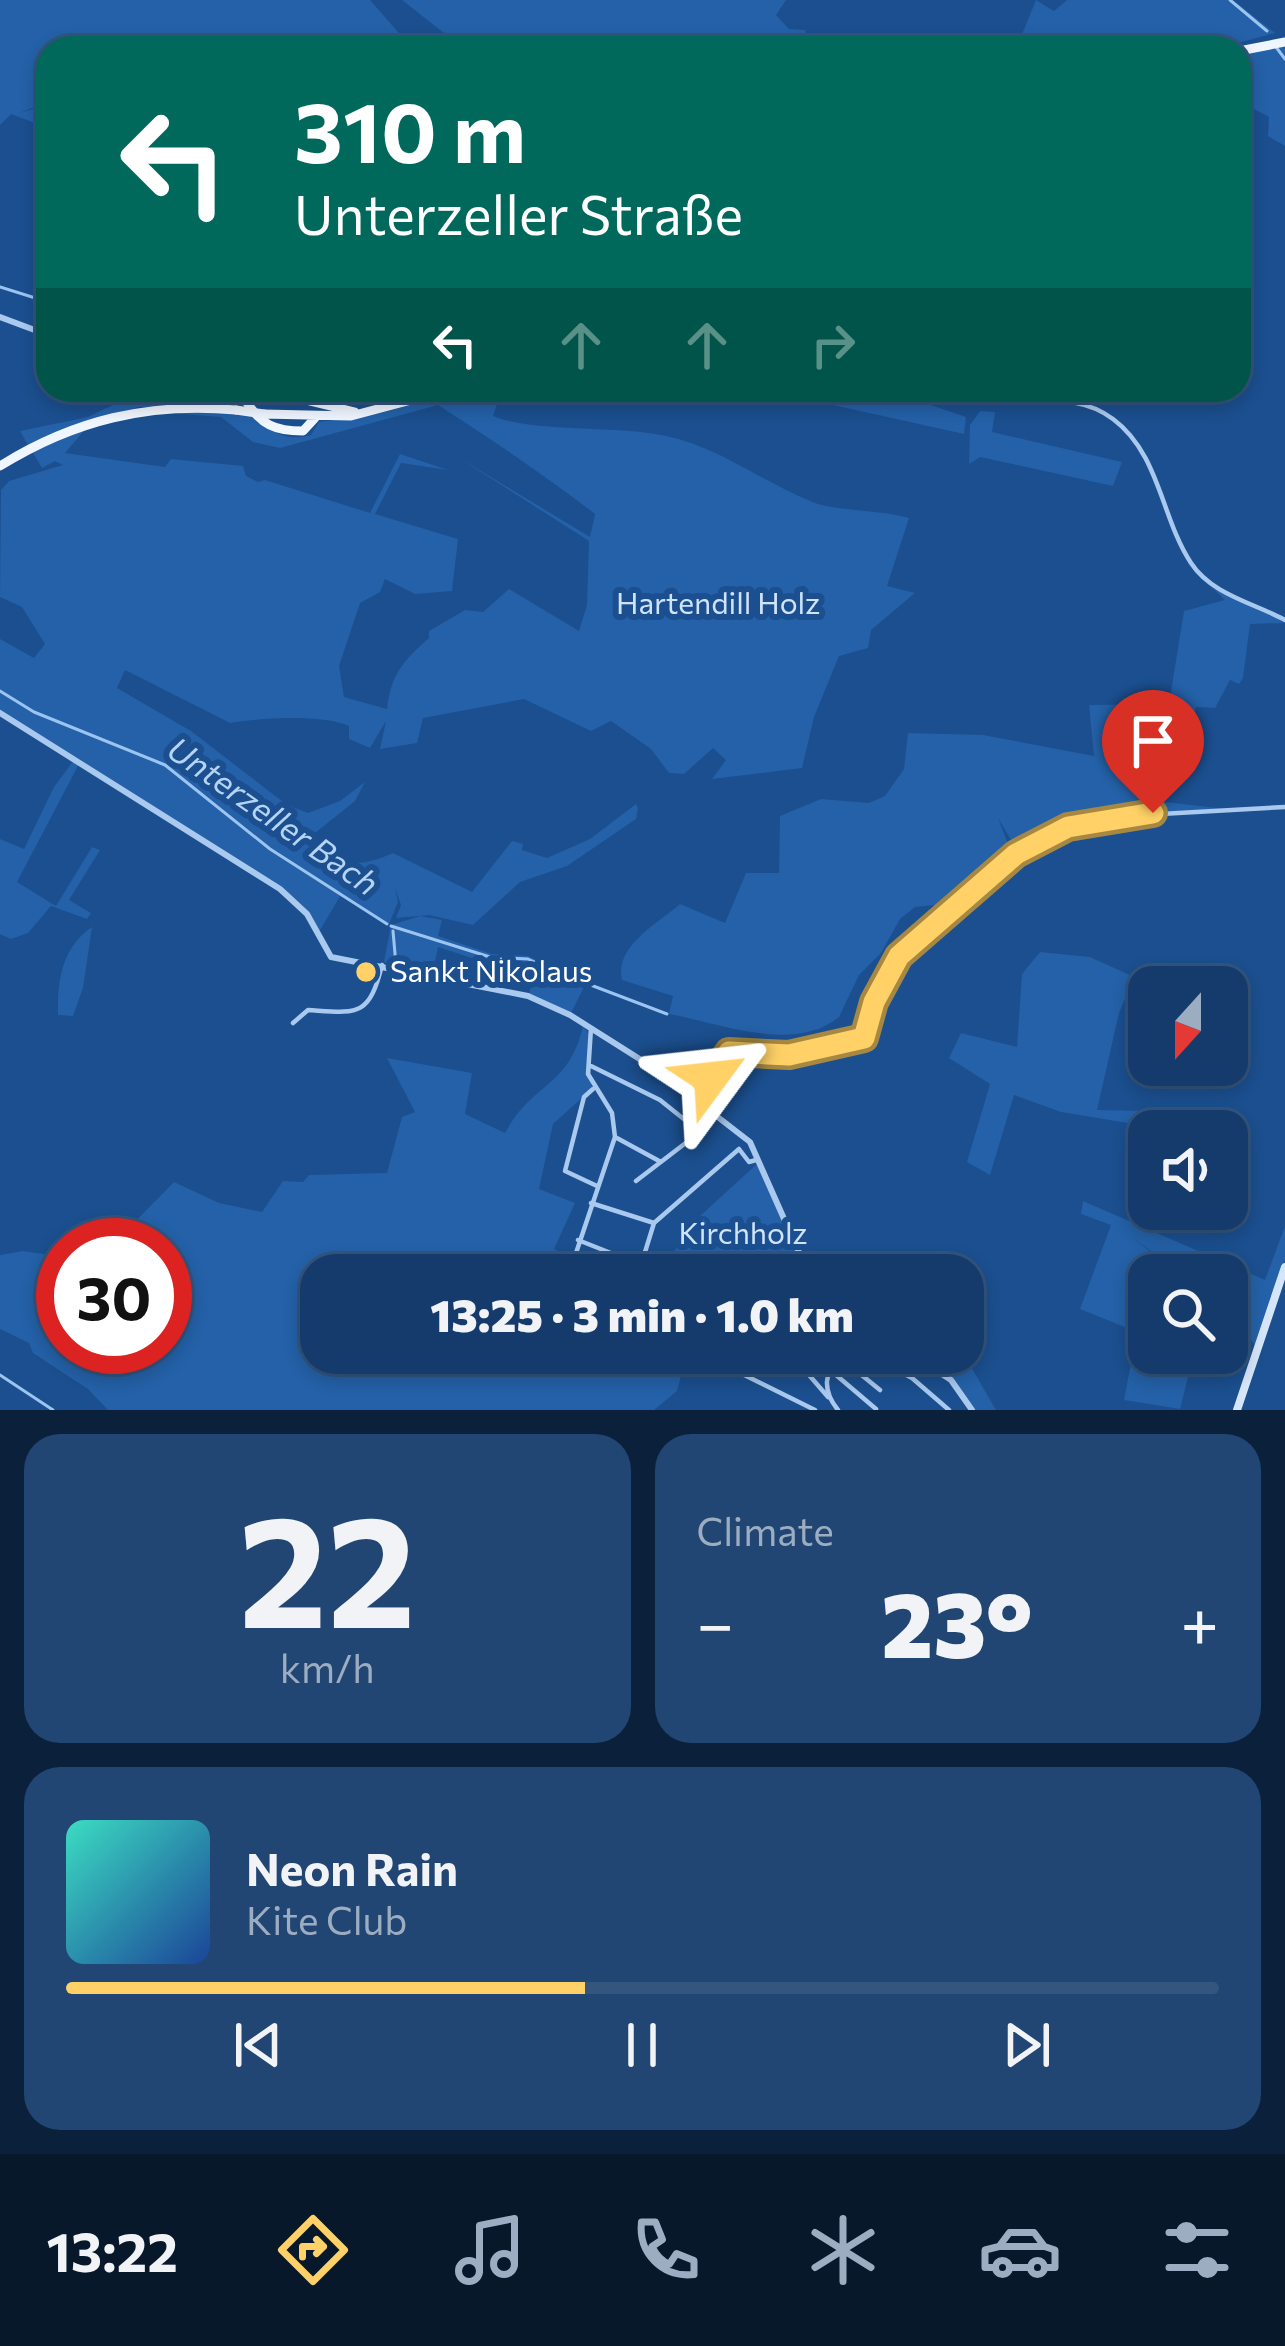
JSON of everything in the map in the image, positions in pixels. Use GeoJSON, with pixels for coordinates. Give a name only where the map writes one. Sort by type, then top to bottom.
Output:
{"type":"FeatureCollection","features":[{"type":"Feature","properties":{"kind":"main road"},"geometry":{"type":"LineString","coordinates":[[1251,49],[1285,42]]}},
{"type":"Feature","properties":{"kind":"main road"},"geometry":{"type":"LineString","coordinates":[[247,402],[263,423],[278,430],[303,431],[315,418]]}},
{"type":"Feature","properties":{"kind":"main road"},"geometry":{"type":"LineString","coordinates":[[314,402],[366,414]]}},
{"type":"Feature","properties":{"kind":"main road"},"geometry":{"type":"LineString","coordinates":[[0,466],[66,431],[110,416],[167,408],[315,418],[366,414],[407,402]]}},
{"type":"Feature","properties":{"kind":"main road"},"geometry":{"type":"LineString","coordinates":[[1237,1410],[1285,1267]]}},
{"type":"Feature","properties":{"kind":"street"},"geometry":{"type":"LineString","coordinates":[[0,317],[36,330]]}},
{"type":"Feature","properties":{"kind":"street"},"geometry":{"type":"LineString","coordinates":[[1071,402],[1105,413],[1132,437],[1198,571],[1228,594],[1285,620]]}},
{"type":"Feature","properties":{"kind":"street"},"geometry":{"type":"LineString","coordinates":[[0,712],[280,889],[307,914],[331,957],[382,965],[426,980],[503,989],[554,1006],[699,1100],[743,1135],[759,1158],[799,1254]]}},
{"type":"Feature","properties":{"kind":"street"},"geometry":{"type":"LineString","coordinates":[[699,1100],[716,1064],[729,1052],[789,1055],[864,1038],[874,1002],[911,942],[1049,833],[1125,816],[1285,807]]}},
{"type":"Feature","properties":{"kind":"street"},"geometry":{"type":"LineString","coordinates":[[293,1023],[308,1010],[342,1013],[365,1007],[375,996],[382,965]]}},
{"type":"Feature","properties":{"kind":"street"},"geometry":{"type":"LineString","coordinates":[[379,976],[393,969]]}},
{"type":"Feature","properties":{"kind":"street"},"geometry":{"type":"LineString","coordinates":[[574,1254],[615,1137],[612,1113],[593,1089],[591,1028]]}},
{"type":"Feature","properties":{"kind":"street"},"geometry":{"type":"LineString","coordinates":[[591,1066],[660,1100],[700,1132],[637,1180]]}},
{"type":"Feature","properties":{"kind":"street"},"geometry":{"type":"LineString","coordinates":[[593,1089],[584,1097],[565,1171],[597,1186]]}},
{"type":"Feature","properties":{"kind":"street"},"geometry":{"type":"LineString","coordinates":[[615,1137],[661,1162]]}},
{"type":"Feature","properties":{"kind":"street"},"geometry":{"type":"LineString","coordinates":[[578,1240],[641,1264],[654,1222],[739,1149],[749,1162],[759,1158]]}},
{"type":"Feature","properties":{"kind":"street"},"geometry":{"type":"LineString","coordinates":[[590,1203],[654,1222]]}},
{"type":"Feature","properties":{"kind":"street"},"geometry":{"type":"LineString","coordinates":[[742,1374],[814,1410]]}},
{"type":"Feature","properties":{"kind":"street"},"geometry":{"type":"LineString","coordinates":[[808,1374],[838,1410]]}},
{"type":"Feature","properties":{"kind":"street"},"geometry":{"type":"LineString","coordinates":[[828,1397],[829,1374]]}},
{"type":"Feature","properties":{"kind":"street"},"geometry":{"type":"LineString","coordinates":[[835,1374],[876,1409]]}},
{"type":"Feature","properties":{"kind":"street"},"geometry":{"type":"LineString","coordinates":[[862,1374],[880,1390]]}},
{"type":"Feature","properties":{"kind":"street"},"geometry":{"type":"LineString","coordinates":[[904,1374],[949,1410]]}},
{"type":"Feature","properties":{"kind":"street"},"geometry":{"type":"LineString","coordinates":[[942,1374],[972,1410]]}},
{"type":"Feature","properties":{"kind":"green space"},"geometry":{"type":"Polygon","coordinates":[[[0,0],[370,0],[402,36],[36,36],[36,107],[19,113],[36,108],[36,123],[11,114],[0,125],[0,0]]]}},
{"type":"Feature","properties":{"kind":"green space"},"geometry":{"type":"Polygon","coordinates":[[[402,0],[786,0],[776,15],[789,29],[805,30],[807,36],[448,36],[402,0]]]}},
{"type":"Feature","properties":{"kind":"green space"},"geometry":{"type":"Polygon","coordinates":[[[1036,0],[1054,11],[1067,0],[1233,0],[1275,33],[1251,40],[1021,36],[1036,0]]]}},
{"type":"Feature","properties":{"kind":"green space"},"geometry":{"type":"Polygon","coordinates":[[[1285,46],[1285,146],[1268,136],[1269,117],[1251,107],[1251,52],[1285,46]]]}},
{"type":"Feature","properties":{"kind":"green space"},"geometry":{"type":"Polygon","coordinates":[[[119,402],[242,405],[138,407],[29,447],[20,431],[88,417],[119,402]]]}},
{"type":"Feature","properties":{"kind":"green space","name":"Hartendill Holz"},"geometry":{"type":"Polygon","coordinates":[[[419,402],[498,402],[493,416],[510,421],[685,441],[820,505],[909,518],[887,586],[915,593],[871,630],[868,648],[839,656],[814,717],[802,768],[712,779],[726,760],[713,748],[684,774],[669,773],[651,749],[611,721],[591,731],[524,699],[423,718],[417,743],[380,749],[386,721],[370,748],[349,739],[349,726],[337,722],[290,718],[230,723],[125,670],[117,688],[191,731],[287,805],[308,813],[340,801],[365,782],[355,801],[310,837],[329,856],[349,863],[393,853],[472,892],[512,841],[523,844],[522,850],[547,858],[590,839],[636,804],[638,808],[636,819],[567,866],[520,882],[473,925],[429,915],[396,918],[401,905],[395,888],[398,902],[389,924],[342,893],[319,932],[281,888],[256,870],[0,710],[0,639],[34,658],[45,644],[22,607],[0,597],[1,490],[9,481],[63,465],[55,461],[42,468],[32,451],[88,426],[65,453],[165,467],[171,459],[243,466],[246,476],[258,482],[265,480],[370,513],[400,454],[448,470],[401,463],[375,514],[458,539],[452,591],[415,594],[385,579],[380,592],[360,603],[339,666],[344,697],[387,709],[395,677],[429,638],[429,631],[465,610],[483,612],[509,589],[579,631],[587,605],[589,541],[456,456],[590,537],[595,514],[438,405],[280,448],[253,442],[221,417],[156,412],[242,414],[280,434],[298,437],[311,435],[319,422],[419,402]]]}},
{"type":"Feature","properties":{"kind":"green space"},"geometry":{"type":"Polygon","coordinates":[[[922,402],[966,417],[964,434],[824,403],[922,402]]]}},
{"type":"Feature","properties":{"kind":"green space"},"geometry":{"type":"Polygon","coordinates":[[[980,411],[995,412],[992,432],[1122,462],[1113,486],[980,457],[969,464],[970,425],[980,411]]]}},
{"type":"Feature","properties":{"kind":"green space"},"geometry":{"type":"Polygon","coordinates":[[[1199,575],[1285,623],[1250,624],[1243,678],[1239,684],[1230,680],[1215,708],[1196,707],[1189,733],[1172,737],[1159,764],[1157,801],[1234,810],[1094,818],[1041,835],[1017,850],[998,818],[1012,854],[955,903],[915,907],[900,919],[881,953],[859,975],[839,1017],[821,1028],[779,1035],[756,1033],[669,1014],[673,996],[622,980],[621,968],[631,946],[680,904],[725,923],[746,873],[779,873],[780,816],[821,799],[869,803],[885,796],[904,769],[908,733],[983,735],[1094,756],[1089,705],[1169,704],[1184,611],[1225,600],[1199,575]]]}},
{"type":"Feature","properties":{"kind":"green space"},"geometry":{"type":"Polygon","coordinates":[[[74,760],[79,764],[17,882],[56,906],[92,847],[100,850],[69,900],[91,913],[87,919],[51,906],[28,933],[11,939],[0,934],[0,839],[24,849],[54,787],[74,760]]]}},
{"type":"Feature","properties":{"kind":"green space"},"geometry":{"type":"Polygon","coordinates":[[[420,916],[442,920],[438,936],[492,954],[528,956],[586,983],[571,1013],[529,995],[536,968],[487,963],[438,947],[432,978],[384,962],[391,925],[420,916]]]}},
{"type":"Feature","properties":{"kind":"green space"},"geometry":{"type":"Polygon","coordinates":[[[92,927],[83,988],[73,1016],[58,1015],[63,966],[74,944],[92,927]]]}},
{"type":"Feature","properties":{"kind":"green space"},"geometry":{"type":"Polygon","coordinates":[[[1040,952],[1090,957],[1128,974],[1128,991],[1097,1110],[1128,1111],[1128,1123],[1061,1112],[1014,1095],[990,1175],[967,1162],[990,1084],[949,1058],[961,1033],[1017,1047],[1022,974],[1040,952]]]}},
{"type":"Feature","properties":{"kind":"green space","name":"Kirchholz"},"geometry":{"type":"Polygon","coordinates":[[[583,1026],[589,1034],[592,1089],[553,1124],[539,1189],[575,1203],[554,1249],[565,1254],[300,1254],[300,1374],[681,1374],[677,1391],[654,1410],[108,1410],[65,1374],[192,1374],[192,1218],[139,1218],[174,1182],[219,1203],[262,1212],[283,1181],[303,1182],[309,1175],[387,1173],[402,1117],[415,1112],[387,1058],[472,1073],[465,1114],[505,1133],[577,1047],[583,1026]]]}},
{"type":"Feature","properties":{"kind":"green space","name":"Kirchholz"},"geometry":{"type":"Polygon","coordinates":[[[758,1163],[796,1254],[673,1254],[688,1227],[758,1163]]]}},
{"type":"Feature","properties":{"kind":"green space"},"geometry":{"type":"Polygon","coordinates":[[[1083,1201],[1128,1221],[1128,1230],[1150,1230],[1205,1254],[1155,1254],[1130,1236],[1154,1254],[1128,1254],[1128,1328],[1080,1309],[1111,1225],[1081,1214],[1083,1201]]]}},
{"type":"Feature","properties":{"kind":"green space"},"geometry":{"type":"Polygon","coordinates":[[[1285,1226],[1285,1260],[1256,1347],[1248,1335],[1248,1273],[1265,1280],[1285,1226]]]}},
{"type":"Feature","properties":{"kind":"green space","name":"Kirchholz"},"geometry":{"type":"Polygon","coordinates":[[[36,1253],[36,1355],[29,1343],[0,1329],[0,1255],[36,1253]]]}},
{"type":"Feature","properties":{"kind":"green space"},"geometry":{"type":"Polygon","coordinates":[[[945,1374],[975,1374],[996,1410],[973,1410],[945,1374]]]}},
{"type":"Feature","properties":{"kind":"green space"},"geometry":{"type":"Polygon","coordinates":[[[1129,1374],[1189,1374],[1180,1409],[1124,1400],[1129,1374]]]}},
{"type":"Feature","properties":{"kind":"waterway"},"geometry":{"type":"LineString","coordinates":[[1230,0],[1267,31]]}},
{"type":"Feature","properties":{"kind":"waterway"},"geometry":{"type":"LineString","coordinates":[[1276,47],[1285,59]]}},
{"type":"Feature","properties":{"kind":"waterway"},"geometry":{"type":"LineString","coordinates":[[0,287],[36,298]]}},
{"type":"Feature","properties":{"kind":"waterway","name":"Unterzeller Bach"},"geometry":{"type":"LineString","coordinates":[[0,691],[34,712],[165,765],[270,849],[387,924]]}},
{"type":"Feature","properties":{"kind":"waterway","name":"Unterzeller Bach"},"geometry":{"type":"LineString","coordinates":[[391,926],[490,957],[528,959],[583,984]]}},
{"type":"Feature","properties":{"kind":"waterway"},"geometry":{"type":"LineString","coordinates":[[393,931],[396,965]]}},
{"type":"Feature","properties":{"kind":"waterway","name":"Unterzeller Bach"},"geometry":{"type":"LineString","coordinates":[[588,984],[667,1014]]}},
{"type":"Feature","properties":{"kind":"waterway"},"geometry":{"type":"LineString","coordinates":[[0,1375],[53,1410]]}},
{"type":"Feature","properties":{"kind":"place","name":"Sankt Nikolaus"},"geometry":{"type":"Point","coordinates":[366,972]}},
{"type":"Feature","properties":{"kind":"route"},"geometry":{"type":"LineString","coordinates":[[711,1078],[716,1064],[729,1052],[789,1055],[864,1038],[874,1002],[899,956],[1016,854],[1068,827],[1153,813]]}}]}
